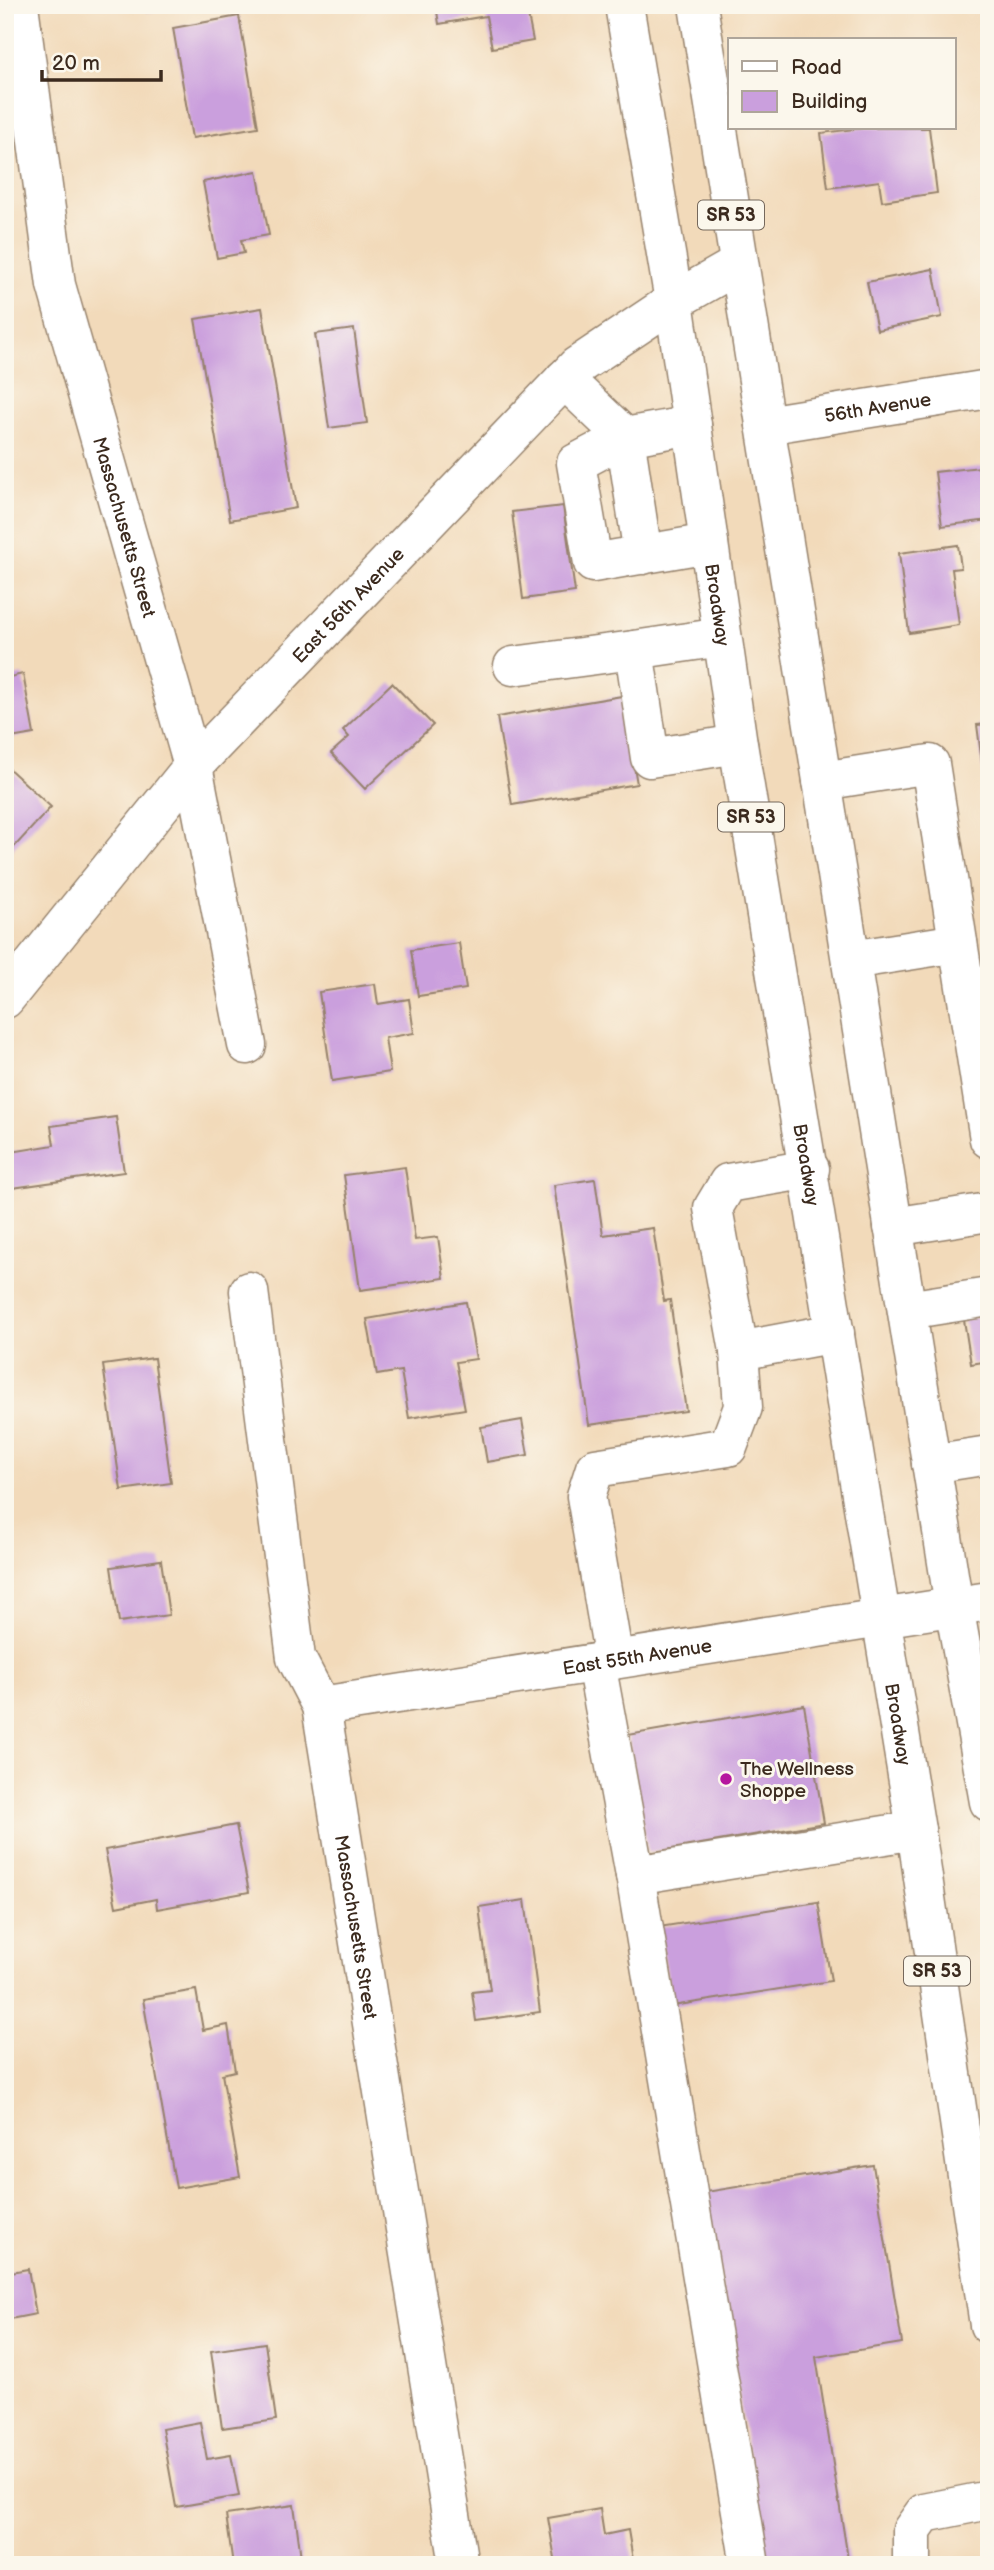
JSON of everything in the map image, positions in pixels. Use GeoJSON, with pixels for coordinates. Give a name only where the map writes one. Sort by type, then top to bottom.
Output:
{"type":"FeatureCollection","features":[{"type":"Feature","properties":{"kind":"street","name":"Massachusetts Street"},"geometry":{"type":"LineString","coordinates":[[19,5],[56,285],[193,766],[247,1045]]}},
{"type":"Feature","properties":{"kind":"street","name":"Broadway"},"geometry":{"type":"LineString","coordinates":[[624,5],[674,301],[738,744],[810,1169],[916,1830],[989,2325]]}},
{"type":"Feature","properties":{"kind":"street","name":"SR 53"},"geometry":{"type":"LineString","coordinates":[[698,5],[931,1464],[971,1604],[989,1802]]}},
{"type":"Feature","properties":{"kind":"street","name":"East 56th Avenue"},"geometry":{"type":"LineString","coordinates":[[5,999],[193,766],[576,366],[674,301],[739,264]]}},
{"type":"Feature","properties":{"kind":"street"},"geometry":{"type":"LineString","coordinates":[[564,379],[625,437],[643,555]]}},
{"type":"Feature","properties":{"kind":"street","name":"56th Avenue"},"geometry":{"type":"LineString","coordinates":[[765,425],[989,389]]}},
{"type":"Feature","properties":{"kind":"street"},"geometry":{"type":"LineString","coordinates":[[692,425],[625,437],[576,463],[593,563],[709,543]]}},
{"type":"Feature","properties":{"kind":"street"},"geometry":{"type":"LineString","coordinates":[[513,666],[722,637]]}},
{"type":"Feature","properties":{"kind":"street"},"geometry":{"type":"LineString","coordinates":[[634,650],[650,758],[738,744]]}},
{"type":"Feature","properties":{"kind":"street"},"geometry":{"type":"LineString","coordinates":[[822,781],[930,764],[958,943],[981,1044],[989,1139]]}},
{"type":"Feature","properties":{"kind":"street"},"geometry":{"type":"LineString","coordinates":[[851,960],[958,943]]}},
{"type":"Feature","properties":{"kind":"street"},"geometry":{"type":"LineString","coordinates":[[750,2565],[635,1874],[605,1662],[586,1496],[595,1468],[727,1447],[743,1407],[739,1351],[713,1208],[728,1183],[810,1169]]}},
{"type":"Feature","properties":{"kind":"street"},"geometry":{"type":"LineString","coordinates":[[893,1227],[989,1212]]}},
{"type":"Feature","properties":{"kind":"street","name":"Massachusetts Street"},"geometry":{"type":"LineString","coordinates":[[249,1291],[296,1658],[321,1706],[459,2565]]}},
{"type":"Feature","properties":{"kind":"street"},"geometry":{"type":"LineString","coordinates":[[907,1310],[989,1297]]}},
{"type":"Feature","properties":{"kind":"street"},"geometry":{"type":"LineString","coordinates":[[739,1351],[835,1333]]}},
{"type":"Feature","properties":{"kind":"street"},"geometry":{"type":"LineString","coordinates":[[931,1464],[989,1455]]}},
{"type":"Feature","properties":{"kind":"street","name":"East 55th Avenue"},"geometry":{"type":"LineString","coordinates":[[321,1706],[971,1604]]}},
{"type":"Feature","properties":{"kind":"street"},"geometry":{"type":"LineString","coordinates":[[635,1874],[916,1830]]}},
{"type":"Feature","properties":{"kind":"street"},"geometry":{"type":"LineString","coordinates":[[912,2565],[912,2530],[924,2513],[989,2500]]}},
{"type":"Feature","properties":{"kind":"building"},"geometry":{"type":"Polygon","coordinates":[[[147,5],[183,5],[183,7],[147,12],[147,5]]]}},
{"type":"Feature","properties":{"kind":"building"},"geometry":{"type":"Polygon","coordinates":[[[436,5],[526,5],[533,41],[492,48],[486,16],[439,24],[436,5]]]}},
{"type":"Feature","properties":{"kind":"building"},"geometry":{"type":"Polygon","coordinates":[[[239,16],[258,127],[192,138],[173,28],[239,16]]]}},
{"type":"Feature","properties":{"kind":"building"},"geometry":{"type":"Polygon","coordinates":[[[846,130],[929,130],[937,193],[882,201],[879,181],[828,188],[821,133],[846,130]]]}},
{"type":"Feature","properties":{"kind":"building"},"geometry":{"type":"Polygon","coordinates":[[[257,171],[269,235],[241,240],[244,253],[217,258],[203,182],[257,171]]]}},
{"type":"Feature","properties":{"kind":"building"},"geometry":{"type":"Polygon","coordinates":[[[933,269],[942,317],[877,330],[867,282],[933,269]]]}},
{"type":"Feature","properties":{"kind":"building"},"geometry":{"type":"Polygon","coordinates":[[[262,308],[296,508],[230,520],[195,319],[262,308]]]}},
{"type":"Feature","properties":{"kind":"building"},"geometry":{"type":"Polygon","coordinates":[[[354,329],[367,423],[329,428],[315,334],[354,329]]]}},
{"type":"Feature","properties":{"kind":"building"},"geometry":{"type":"Polygon","coordinates":[[[989,466],[989,520],[942,526],[935,472],[989,466]]]}},
{"type":"Feature","properties":{"kind":"building"},"geometry":{"type":"Polygon","coordinates":[[[563,506],[575,592],[523,599],[512,512],[563,506]]]}},
{"type":"Feature","properties":{"kind":"building"},"geometry":{"type":"Polygon","coordinates":[[[958,545],[961,568],[952,569],[959,625],[909,633],[899,553],[958,545]]]}},
{"type":"Feature","properties":{"kind":"building"},"geometry":{"type":"Polygon","coordinates":[[[23,674],[34,734],[5,739],[5,678],[23,674]]]}},
{"type":"Feature","properties":{"kind":"building"},"geometry":{"type":"Polygon","coordinates":[[[392,683],[433,725],[365,789],[331,753],[349,737],[343,730],[392,683]]]}},
{"type":"Feature","properties":{"kind":"building"},"geometry":{"type":"Polygon","coordinates":[[[622,696],[637,784],[512,805],[497,717],[622,696]]]}},
{"type":"Feature","properties":{"kind":"building"},"geometry":{"type":"Polygon","coordinates":[[[989,724],[989,801],[987,801],[977,725],[989,724]]]}},
{"type":"Feature","properties":{"kind":"building"},"geometry":{"type":"Polygon","coordinates":[[[5,765],[51,807],[5,857],[5,765]]]}},
{"type":"Feature","properties":{"kind":"building"},"geometry":{"type":"Polygon","coordinates":[[[459,943],[466,989],[418,996],[411,950],[459,943]]]}},
{"type":"Feature","properties":{"kind":"building"},"geometry":{"type":"Polygon","coordinates":[[[375,984],[378,1004],[409,999],[414,1033],[385,1038],[390,1072],[332,1081],[319,992],[375,984]]]}},
{"type":"Feature","properties":{"kind":"building"},"geometry":{"type":"Polygon","coordinates":[[[116,1117],[124,1172],[5,1189],[5,1153],[54,1145],[51,1126],[116,1117]]]}},
{"type":"Feature","properties":{"kind":"building"},"geometry":{"type":"Polygon","coordinates":[[[405,1167],[415,1240],[438,1237],[444,1278],[360,1290],[344,1175],[405,1167]]]}},
{"type":"Feature","properties":{"kind":"building"},"geometry":{"type":"Polygon","coordinates":[[[595,1179],[603,1235],[653,1228],[664,1301],[670,1300],[686,1411],[589,1425],[554,1185],[595,1179]]]}},
{"type":"Feature","properties":{"kind":"building"},"geometry":{"type":"Polygon","coordinates":[[[466,1302],[476,1359],[456,1362],[465,1409],[409,1418],[401,1371],[377,1375],[367,1319],[466,1302]]]}},
{"type":"Feature","properties":{"kind":"building"},"geometry":{"type":"Polygon","coordinates":[[[989,1315],[989,1361],[971,1364],[964,1320],[989,1315]]]}},
{"type":"Feature","properties":{"kind":"building"},"geometry":{"type":"Polygon","coordinates":[[[154,1358],[171,1483],[121,1490],[103,1365],[154,1358]]]}},
{"type":"Feature","properties":{"kind":"building"},"geometry":{"type":"Polygon","coordinates":[[[522,1420],[528,1455],[487,1462],[481,1427],[522,1420]]]}},
{"type":"Feature","properties":{"kind":"building"},"geometry":{"type":"Polygon","coordinates":[[[161,1560],[169,1615],[119,1622],[111,1567],[161,1560]]]}},
{"type":"Feature","properties":{"kind":"building","name":"The Wellness Shoppe"},"geometry":{"type":"Polygon","coordinates":[[[804,1705],[824,1823],[648,1853],[628,1735],[804,1705]]]}},
{"type":"Feature","properties":{"kind":"building"},"geometry":{"type":"Polygon","coordinates":[[[236,1825],[249,1892],[157,1909],[156,1899],[116,1907],[105,1850],[236,1825]]]}},
{"type":"Feature","properties":{"kind":"building"},"geometry":{"type":"Polygon","coordinates":[[[525,1900],[540,2012],[476,2021],[472,1992],[490,1990],[479,1907],[525,1900]]]}},
{"type":"Feature","properties":{"kind":"building"},"geometry":{"type":"Polygon","coordinates":[[[818,1902],[831,1981],[672,2006],[659,1927],[818,1902]]]}},
{"type":"Feature","properties":{"kind":"building"},"geometry":{"type":"Polygon","coordinates":[[[196,1990],[203,2030],[228,2025],[235,2071],[222,2074],[240,2177],[176,2188],[143,1999],[196,1990]]]}},
{"type":"Feature","properties":{"kind":"building"},"geometry":{"type":"Polygon","coordinates":[[[873,2165],[902,2343],[816,2357],[849,2565],[766,2565],[706,2192],[873,2165]]]}},
{"type":"Feature","properties":{"kind":"building"},"geometry":{"type":"Polygon","coordinates":[[[28,2269],[36,2314],[5,2320],[5,2273],[28,2269]]]}},
{"type":"Feature","properties":{"kind":"building"},"geometry":{"type":"Polygon","coordinates":[[[265,2343],[276,2420],[222,2428],[211,2351],[265,2343]]]}},
{"type":"Feature","properties":{"kind":"building"},"geometry":{"type":"Polygon","coordinates":[[[200,2422],[207,2459],[231,2455],[239,2496],[176,2507],[162,2429],[200,2422]]]}},
{"type":"Feature","properties":{"kind":"building"},"geometry":{"type":"Polygon","coordinates":[[[294,2505],[302,2565],[233,2565],[226,2515],[294,2505]]]}},
{"type":"Feature","properties":{"kind":"building"},"geometry":{"type":"Polygon","coordinates":[[[600,2509],[604,2535],[628,2530],[633,2560],[608,2565],[556,2565],[548,2518],[600,2509]]]}},
{"type":"Feature","properties":{"kind":"place","name":"The Wellness Shoppe"},"geometry":{"type":"Point","coordinates":[726,1779]}}]}
